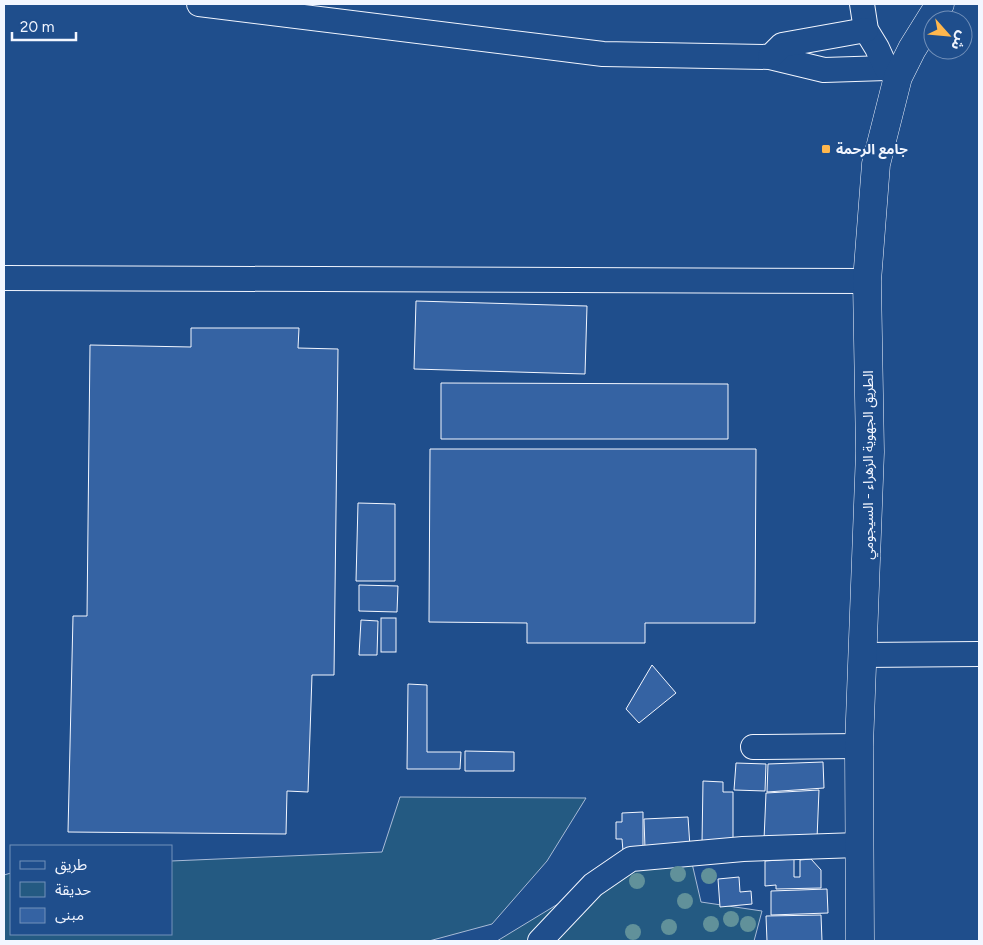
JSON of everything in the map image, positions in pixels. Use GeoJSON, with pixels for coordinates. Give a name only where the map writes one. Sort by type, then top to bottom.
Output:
{"type":"FeatureCollection","features":[{"type":"Feature","properties":{"kind":"main road","name":"الطريق الجهوية الزهراء - السيجومي"},"geometry":{"type":"LineString","coordinates":[[860,941],[858,845],[859,746],[870,452],[867,281],[876,164],[892,73],[912,49],[940,4]]}},
{"type":"Feature","properties":{"kind":"street"},"geometry":{"type":"LineString","coordinates":[[199,4],[603,54],[770,57],[824,70],[892,73]]}},
{"type":"Feature","properties":{"kind":"street"},"geometry":{"type":"LineString","coordinates":[[862,4],[866,30],[892,73]]}},
{"type":"Feature","properties":{"kind":"street"},"geometry":{"type":"LineString","coordinates":[[770,57],[782,45],[866,30]]}},
{"type":"Feature","properties":{"kind":"street"},"geometry":{"type":"LineString","coordinates":[[4,278],[867,281]]}},
{"type":"Feature","properties":{"kind":"street"},"geometry":{"type":"LineString","coordinates":[[862,655],[979,654]]}},
{"type":"Feature","properties":{"kind":"street"},"geometry":{"type":"LineString","coordinates":[[753,747],[859,746]]}},
{"type":"Feature","properties":{"kind":"street"},"geometry":{"type":"LineString","coordinates":[[540,941],[593,885],[632,858],[743,849],[858,845]]}},
{"type":"Feature","properties":{"kind":"green space"},"geometry":{"type":"Polygon","coordinates":[[[400,797],[586,798],[547,861],[492,924],[429,941],[4,941],[4,875],[10,873],[10,935],[172,935],[172,861],[382,852],[400,797]]]}},
{"type":"Feature","properties":{"kind":"green space"},"geometry":{"type":"Polygon","coordinates":[[[691,859],[701,902],[762,911],[754,941],[497,941],[609,873],[691,859]]]}},
{"type":"Feature","properties":{"kind":"building"},"geometry":{"type":"Polygon","coordinates":[[[416,301],[587,306],[585,374],[414,369],[416,301]]]}},
{"type":"Feature","properties":{"kind":"building"},"geometry":{"type":"Polygon","coordinates":[[[191,328],[299,328],[298,348],[338,349],[334,675],[312,675],[308,792],[287,791],[286,834],[68,832],[73,616],[87,616],[90,345],[191,347],[191,328]]]}},
{"type":"Feature","properties":{"kind":"building"},"geometry":{"type":"Polygon","coordinates":[[[441,383],[728,384],[728,439],[441,439],[441,383]]]}},
{"type":"Feature","properties":{"kind":"building"},"geometry":{"type":"Polygon","coordinates":[[[430,449],[756,449],[755,623],[645,623],[645,643],[527,643],[527,623],[429,622],[430,449]]]}},
{"type":"Feature","properties":{"kind":"building"},"geometry":{"type":"Polygon","coordinates":[[[358,503],[395,504],[395,581],[356,581],[358,503]]]}},
{"type":"Feature","properties":{"kind":"building"},"geometry":{"type":"Polygon","coordinates":[[[359,585],[398,586],[397,612],[359,611],[359,585]]]}},
{"type":"Feature","properties":{"kind":"building"},"geometry":{"type":"Polygon","coordinates":[[[381,618],[396,618],[396,652],[381,652],[381,618]]]}},
{"type":"Feature","properties":{"kind":"building"},"geometry":{"type":"Polygon","coordinates":[[[361,620],[378,621],[377,655],[359,655],[361,620]]]}},
{"type":"Feature","properties":{"kind":"building"},"geometry":{"type":"Polygon","coordinates":[[[652,665],[676,693],[639,723],[626,709],[652,665]]]}},
{"type":"Feature","properties":{"kind":"building"},"geometry":{"type":"Polygon","coordinates":[[[408,684],[427,685],[427,752],[461,752],[460,769],[407,769],[408,684]]]}},
{"type":"Feature","properties":{"kind":"building"},"geometry":{"type":"Polygon","coordinates":[[[465,751],[514,752],[514,771],[465,771],[465,751]]]}},
{"type":"Feature","properties":{"kind":"building"},"geometry":{"type":"Polygon","coordinates":[[[823,762],[824,788],[767,792],[768,764],[823,762]]]}},
{"type":"Feature","properties":{"kind":"building"},"geometry":{"type":"Polygon","coordinates":[[[736,763],[766,764],[765,791],[734,790],[736,763]]]}},
{"type":"Feature","properties":{"kind":"building"},"geometry":{"type":"Polygon","coordinates":[[[703,781],[723,782],[723,792],[733,792],[733,843],[702,843],[703,781]]]}},
{"type":"Feature","properties":{"kind":"building"},"geometry":{"type":"Polygon","coordinates":[[[819,790],[817,839],[764,840],[766,793],[819,790]]]}},
{"type":"Feature","properties":{"kind":"building"},"geometry":{"type":"Polygon","coordinates":[[[643,812],[643,851],[623,851],[622,839],[616,839],[616,822],[622,822],[622,813],[643,812]]]}},
{"type":"Feature","properties":{"kind":"building"},"geometry":{"type":"Polygon","coordinates":[[[688,817],[690,847],[645,849],[644,819],[688,817]]]}},
{"type":"Feature","properties":{"kind":"building"},"geometry":{"type":"Polygon","coordinates":[[[794,859],[794,877],[800,877],[800,860],[811,859],[821,870],[821,888],[776,889],[776,885],[765,886],[765,861],[794,859]]]}},
{"type":"Feature","properties":{"kind":"building"},"geometry":{"type":"Polygon","coordinates":[[[739,877],[740,892],[751,891],[752,904],[720,907],[718,879],[739,877]]]}},
{"type":"Feature","properties":{"kind":"building"},"geometry":{"type":"Polygon","coordinates":[[[827,889],[828,913],[771,915],[771,891],[827,889]]]}},
{"type":"Feature","properties":{"kind":"building"},"geometry":{"type":"Polygon","coordinates":[[[821,915],[822,941],[767,941],[766,916],[821,915]]]}},
{"type":"Feature","properties":{"kind":"place","name":"جامع الرحمة"},"geometry":{"type":"Point","coordinates":[826,149]}}]}
